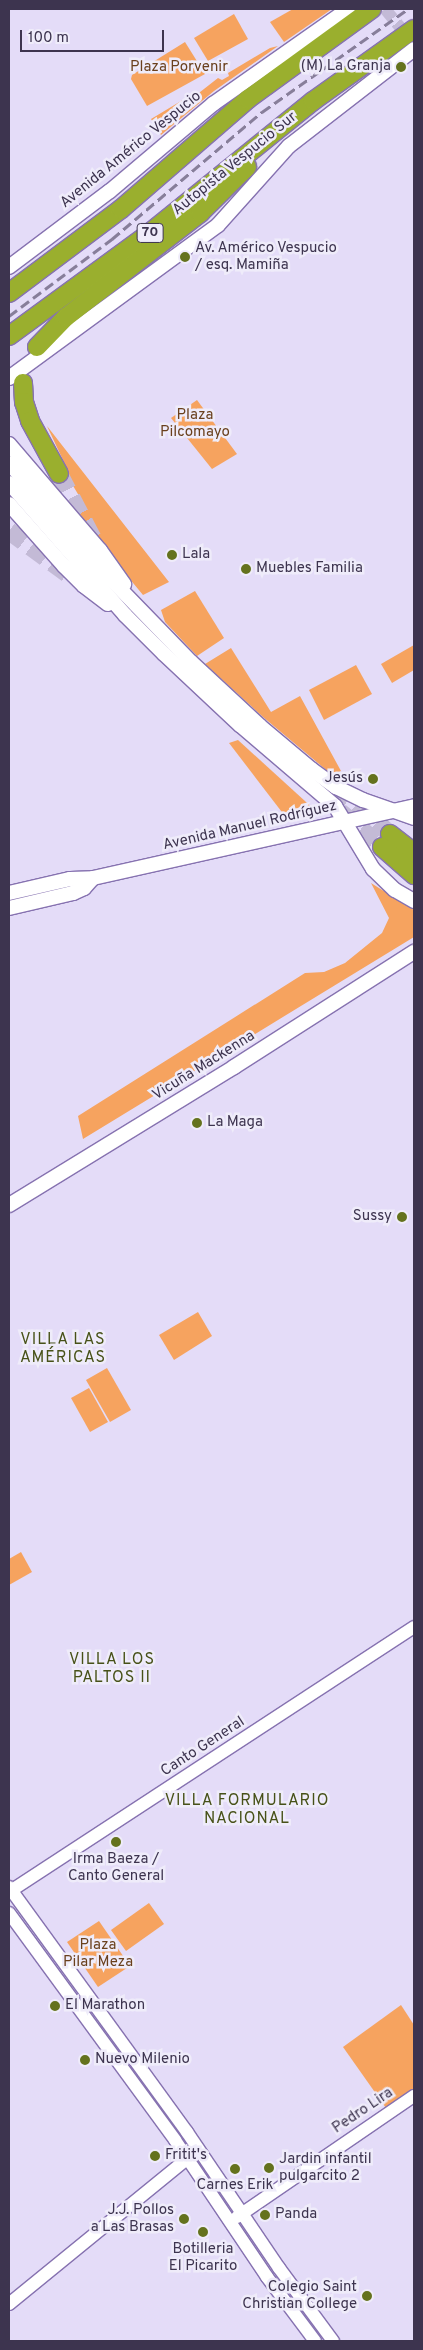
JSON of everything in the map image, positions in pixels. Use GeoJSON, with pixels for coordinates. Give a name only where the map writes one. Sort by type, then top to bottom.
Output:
{"type":"FeatureCollection","features":[{"type":"Feature","properties":{"kind":"highway","name":"70"},"geometry":{"type":"LineString","coordinates":[[9,293],[121,209],[248,99],[372,9]]}},
{"type":"Feature","properties":{"kind":"highway","name":"Autopista Vespucio Sur"},"geometry":{"type":"LineString","coordinates":[[9,336],[147,235],[286,122],[414,29]]}},
{"type":"Feature","properties":{"kind":"highway"},"geometry":{"type":"LineString","coordinates":[[37,347],[66,317],[200,213],[239,176],[286,122]]}},
{"type":"Feature","properties":{"kind":"highway"},"geometry":{"type":"LineString","coordinates":[[9,284],[38,272]]}},
{"type":"Feature","properties":{"kind":"highway"},"geometry":{"type":"LineString","coordinates":[[16,381],[30,421],[59,474]]}},
{"type":"Feature","properties":{"kind":"highway"},"geometry":{"type":"LineString","coordinates":[[414,853],[386,840],[414,875]]}},
{"type":"Feature","properties":{"kind":"main road","name":"Avenida Américo Vespucio"},"geometry":{"type":"LineString","coordinates":[[9,267],[110,191],[213,104],[348,9]]}},
{"type":"Feature","properties":{"kind":"main road"},"geometry":{"type":"LineString","coordinates":[[16,381],[218,224],[289,146],[414,49]]}},
{"type":"Feature","properties":{"kind":"main road"},"geometry":{"type":"LineString","coordinates":[[9,444],[105,557],[141,610]]}},
{"type":"Feature","properties":{"kind":"main road"},"geometry":{"type":"LineString","coordinates":[[9,463],[57,530],[125,614],[225,712],[328,799],[346,822],[366,860],[379,876],[395,890],[414,901]]}},
{"type":"Feature","properties":{"kind":"main road"},"geometry":{"type":"LineString","coordinates":[[9,483],[232,700],[311,769],[343,791],[414,818]]}},
{"type":"Feature","properties":{"kind":"main road"},"geometry":{"type":"LineString","coordinates":[[9,504],[84,586],[125,614]]}},
{"type":"Feature","properties":{"kind":"main road","name":"Avenida Manuel Rodríguez"},"geometry":{"type":"LineString","coordinates":[[9,893],[70,879],[93,878],[414,806]]}},
{"type":"Feature","properties":{"kind":"main road","name":"Avenida Manuel Rodríguez"},"geometry":{"type":"LineString","coordinates":[[9,908],[73,893],[84,888],[93,878]]}},
{"type":"Feature","properties":{"kind":"main road","name":"Vicuña Mackenna"},"geometry":{"type":"LineString","coordinates":[[9,1205],[234,1067],[414,952]]}},
{"type":"Feature","properties":{"kind":"street","name":"Canto General"},"geometry":{"type":"LineString","coordinates":[[10,1890],[414,1627]]}},
{"type":"Feature","properties":{"kind":"street"},"geometry":{"type":"LineString","coordinates":[[10,1890],[194,2141],[242,2213],[333,2341]]}},
{"type":"Feature","properties":{"kind":"street"},"geometry":{"type":"LineString","coordinates":[[9,1913],[188,2159],[267,2277],[315,2341]]}},
{"type":"Feature","properties":{"kind":"street","name":"Pedro Lira"},"geometry":{"type":"LineString","coordinates":[[230,2221],[414,2096]]}},
{"type":"Feature","properties":{"kind":"street"},"geometry":{"type":"LineString","coordinates":[[9,2304],[188,2159],[194,2141]]}},
{"type":"Feature","properties":{"kind":"green space"},"geometry":{"type":"Polygon","coordinates":[[[293,9],[332,9],[284,42],[270,22],[293,9]]]}},
{"type":"Feature","properties":{"kind":"green space"},"geometry":{"type":"Polygon","coordinates":[[[234,14],[248,39],[208,61],[194,38],[234,14]]]}},
{"type":"Feature","properties":{"kind":"green space","name":"Plaza Porvenir"},"geometry":{"type":"Polygon","coordinates":[[[185,42],[205,74],[147,106],[131,79],[132,75],[185,42]]]}},
{"type":"Feature","properties":{"kind":"green space"},"geometry":{"type":"Polygon","coordinates":[[[278,46],[214,91],[161,135],[151,119],[191,95],[195,96],[218,78],[222,80],[229,76],[228,73],[270,48],[278,46]]]}},
{"type":"Feature","properties":{"kind":"green space","name":"Plaza Pilcomayo"},"geometry":{"type":"Polygon","coordinates":[[[197,400],[237,454],[212,469],[171,418],[197,400]]]}},
{"type":"Feature","properties":{"kind":"green space"},"geometry":{"type":"Polygon","coordinates":[[[47,426],[169,582],[143,595],[76,514],[85,506],[69,479],[69,473],[47,426]]]}},
{"type":"Feature","properties":{"kind":"green space"},"geometry":{"type":"Polygon","coordinates":[[[195,591],[224,638],[197,656],[165,622],[161,610],[195,591]]]}},
{"type":"Feature","properties":{"kind":"green space"},"geometry":{"type":"Polygon","coordinates":[[[414,645],[414,670],[392,683],[381,664],[414,645]]]}},
{"type":"Feature","properties":{"kind":"green space"},"geometry":{"type":"Polygon","coordinates":[[[231,648],[271,712],[300,696],[341,771],[331,774],[263,717],[205,664],[231,648]]]}},
{"type":"Feature","properties":{"kind":"green space"},"geometry":{"type":"Polygon","coordinates":[[[356,665],[372,694],[324,720],[309,690],[356,665]]]}},
{"type":"Feature","properties":{"kind":"green space"},"geometry":{"type":"Polygon","coordinates":[[[238,740],[317,812],[288,820],[229,743],[238,740]]]}},
{"type":"Feature","properties":{"kind":"green space"},"geometry":{"type":"Polygon","coordinates":[[[371,883],[414,910],[414,937],[83,1139],[78,1116],[305,973],[324,972],[345,963],[382,933],[389,918],[371,883]]]}},
{"type":"Feature","properties":{"kind":"green space"},"geometry":{"type":"Polygon","coordinates":[[[198,1312],[212,1336],[174,1360],[159,1335],[198,1312]]]}},
{"type":"Feature","properties":{"kind":"green space"},"geometry":{"type":"Polygon","coordinates":[[[107,1368],[131,1410],[110,1422],[86,1380],[107,1368]]]}},
{"type":"Feature","properties":{"kind":"green space"},"geometry":{"type":"Polygon","coordinates":[[[89,1388],[108,1422],[90,1432],[71,1398],[89,1388]]]}},
{"type":"Feature","properties":{"kind":"green space"},"geometry":{"type":"Polygon","coordinates":[[[21,1552],[32,1572],[9,1585],[9,1559],[21,1552]]]}},
{"type":"Feature","properties":{"kind":"green space"},"geometry":{"type":"Polygon","coordinates":[[[149,1903],[164,1924],[126,1951],[111,1930],[149,1903]]]}},
{"type":"Feature","properties":{"kind":"green space","name":"Plaza Pilar Meza"},"geometry":{"type":"Polygon","coordinates":[[[99,1921],[130,1966],[98,1987],[67,1942],[99,1921]]]}},
{"type":"Feature","properties":{"kind":"green space"},"geometry":{"type":"Polygon","coordinates":[[[401,2005],[414,2025],[414,2089],[386,2108],[343,2047],[401,2005]]]}},
{"type":"Feature","properties":{"kind":"tunnel"},"geometry":{"type":"LineString","coordinates":[[385,9],[414,44]]}},
{"type":"Feature","properties":{"kind":"tunnel"},"geometry":{"type":"LineString","coordinates":[[59,474],[93,539]]}},
{"type":"Feature","properties":{"kind":"tunnel"},"geometry":{"type":"LineString","coordinates":[[9,531],[69,575]]}},
{"type":"Feature","properties":{"kind":"tunnel"},"geometry":{"type":"LineString","coordinates":[[335,788],[390,834]]}},
{"type":"Feature","properties":{"kind":"tunnel"},"geometry":{"type":"LineString","coordinates":[[340,812],[382,847]]}},
{"type":"Feature","properties":{"kind":"railway"},"geometry":{"type":"LineString","coordinates":[[9,316],[112,239],[262,112],[408,9]]}},
{"type":"Feature","properties":{"kind":"place","name":"(M) La Granja"},"geometry":{"type":"Point","coordinates":[401,67]}},
{"type":"Feature","properties":{"kind":"place","name":"Av. Américo Vespucio / esq. Mamiña"},"geometry":{"type":"Point","coordinates":[185,257]}},
{"type":"Feature","properties":{"kind":"place","name":"Lala"},"geometry":{"type":"Point","coordinates":[172,555]}},
{"type":"Feature","properties":{"kind":"place","name":"Muebles Familia"},"geometry":{"type":"Point","coordinates":[246,569]}},
{"type":"Feature","properties":{"kind":"place","name":"Jesús"},"geometry":{"type":"Point","coordinates":[373,779]}},
{"type":"Feature","properties":{"kind":"place","name":"La Maga"},"geometry":{"type":"Point","coordinates":[197,1123]}},
{"type":"Feature","properties":{"kind":"place","name":"Sussy"},"geometry":{"type":"Point","coordinates":[402,1217]}},
{"type":"Feature","properties":{"kind":"place","name":"Irma Baeza / Canto General"},"geometry":{"type":"Point","coordinates":[116,1842]}},
{"type":"Feature","properties":{"kind":"place","name":"El Marathon"},"geometry":{"type":"Point","coordinates":[55,2006]}},
{"type":"Feature","properties":{"kind":"place","name":"Nuevo Milenio"},"geometry":{"type":"Point","coordinates":[85,2060]}},
{"type":"Feature","properties":{"kind":"place","name":"Fritit's"},"geometry":{"type":"Point","coordinates":[155,2156]}},
{"type":"Feature","properties":{"kind":"place","name":"Jardin infantil pulgarcito 2"},"geometry":{"type":"Point","coordinates":[269,2168]}},
{"type":"Feature","properties":{"kind":"place","name":"Carnes Erik"},"geometry":{"type":"Point","coordinates":[235,2169]}},
{"type":"Feature","properties":{"kind":"place","name":"Panda"},"geometry":{"type":"Point","coordinates":[265,2215]}},
{"type":"Feature","properties":{"kind":"place","name":"J.J. Pollos a Las Brasas"},"geometry":{"type":"Point","coordinates":[184,2219]}},
{"type":"Feature","properties":{"kind":"place","name":"Botilleria El Picarito"},"geometry":{"type":"Point","coordinates":[203,2232]}},
{"type":"Feature","properties":{"kind":"place","name":"Colegio Saint Christian College"},"geometry":{"type":"Point","coordinates":[367,2296]}},
{"type":"Feature","properties":{"kind":"district","name":"VILLA LAS AMÉRICAS"},"geometry":{"type":"Point","coordinates":[63,1349]}},
{"type":"Feature","properties":{"kind":"district","name":"VILLA LOS PALTOS II"},"geometry":{"type":"Point","coordinates":[112,1669]}},
{"type":"Feature","properties":{"kind":"district","name":"VILLA FORMULARIO NACIONAL"},"geometry":{"type":"Point","coordinates":[247,1810]}}]}
